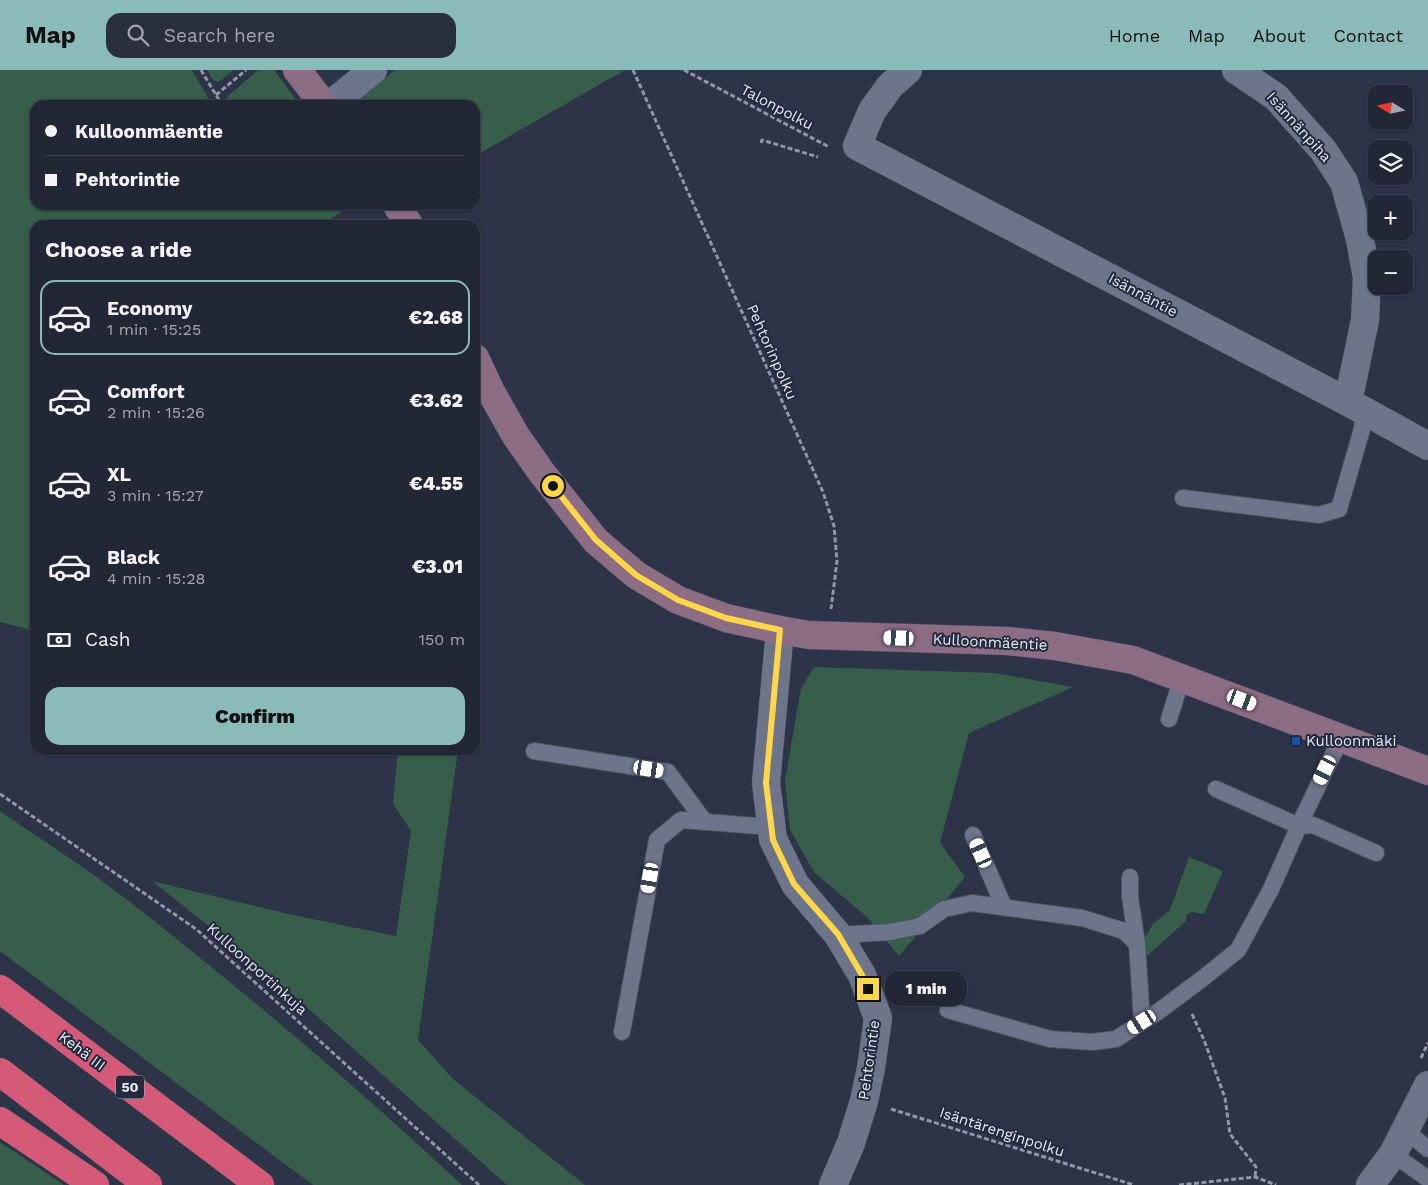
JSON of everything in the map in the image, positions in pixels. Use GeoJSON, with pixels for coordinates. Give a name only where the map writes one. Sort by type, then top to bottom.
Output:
{"type":"FeatureCollection","features":[{"type":"Feature","properties":{"kind":"highway","name":"Kehä III"},"geometry":{"type":"LineString","coordinates":[[0,989],[260,1185]]}},
{"type":"Feature","properties":{"kind":"highway"},"geometry":{"type":"LineString","coordinates":[[0,1072],[148,1185]]}},
{"type":"Feature","properties":{"kind":"highway"},"geometry":{"type":"LineString","coordinates":[[0,1121],[95,1185]]}},
{"type":"Feature","properties":{"kind":"street"},"geometry":{"type":"LineString","coordinates":[[297,70],[320,100]]}},
{"type":"Feature","properties":{"kind":"street"},"geometry":{"type":"LineString","coordinates":[[336,100],[373,70]]}},
{"type":"Feature","properties":{"kind":"street"},"geometry":{"type":"LineString","coordinates":[[846,148],[890,86],[908,70]]}},
{"type":"Feature","properties":{"kind":"street","name":"Isännänpiha"},"geometry":{"type":"LineString","coordinates":[[1236,70],[1276,97],[1323,150],[1344,182],[1360,239],[1367,278],[1365,320],[1356,407]]}},
{"type":"Feature","properties":{"kind":"street","name":"Isännäntie"},"geometry":{"type":"LineString","coordinates":[[846,148],[1356,407],[1425,437]]}},
{"type":"Feature","properties":{"kind":"street","name":"Kulloonmäentie"},"geometry":{"type":"LineString","coordinates":[[480,369],[516,436],[542,473],[596,540],[636,575],[678,600],[726,618],[809,635],[1008,641],[1055,646],[1133,660],[1428,771]]}},
{"type":"Feature","properties":{"kind":"street","name":"Pehtorintie"},"geometry":{"type":"LineString","coordinates":[[780,630],[766,783],[773,840],[794,884],[838,934],[862,975],[878,1018],[864,1101],[851,1142],[832,1185]]}},
{"type":"Feature","properties":{"kind":"street"},"geometry":{"type":"LineString","coordinates":[[1370,1185],[1399,1143],[1428,1085]]}},
{"type":"Feature","properties":{"kind":"lane"},"geometry":{"type":"LineString","coordinates":[[1183,498],[1319,515],[1339,509],[1362,429],[1356,407]]}},
{"type":"Feature","properties":{"kind":"lane"},"geometry":{"type":"LineString","coordinates":[[1169,719],[1182,678]]}},
{"type":"Feature","properties":{"kind":"lane"},"geometry":{"type":"LineString","coordinates":[[948,1010],[1050,1039],[1092,1042],[1116,1039],[1142,1022],[1182,994],[1238,950],[1271,889],[1341,738]]}},
{"type":"Feature","properties":{"kind":"lane"},"geometry":{"type":"LineString","coordinates":[[534,751],[668,772],[705,822]]}},
{"type":"Feature","properties":{"kind":"lane"},"geometry":{"type":"LineString","coordinates":[[1216,789],[1299,826],[1313,825],[1376,853]]}},
{"type":"Feature","properties":{"kind":"lane"},"geometry":{"type":"LineString","coordinates":[[622,1032],[658,840],[681,820],[772,827]]}},
{"type":"Feature","properties":{"kind":"lane"},"geometry":{"type":"LineString","coordinates":[[973,835],[1004,907]]}},
{"type":"Feature","properties":{"kind":"lane"},"geometry":{"type":"LineString","coordinates":[[1130,878],[1130,897],[1137,944],[1142,1022]]}},
{"type":"Feature","properties":{"kind":"lane"},"geometry":{"type":"LineString","coordinates":[[838,934],[890,932],[920,926],[944,909],[972,903],[1082,918],[1124,931],[1137,944]]}},
{"type":"Feature","properties":{"kind":"lane"},"geometry":{"type":"LineString","coordinates":[[1399,1143],[1428,1149]]}},
{"type":"Feature","properties":{"kind":"lane"},"geometry":{"type":"LineString","coordinates":[[1399,1143],[1428,1179]]}},
{"type":"Feature","properties":{"kind":"path"},"geometry":{"type":"LineString","coordinates":[[201,70],[219,100]]}},
{"type":"Feature","properties":{"kind":"path"},"geometry":{"type":"LineString","coordinates":[[216,96],[246,70]]}},
{"type":"Feature","properties":{"kind":"path","name":"Pehtorinpolku"},"geometry":{"type":"LineString","coordinates":[[633,70],[823,492],[834,526],[837,561],[827,635]]}},
{"type":"Feature","properties":{"kind":"path","name":"Talonpolku"},"geometry":{"type":"LineString","coordinates":[[684,70],[846,148]]}},
{"type":"Feature","properties":{"kind":"path"},"geometry":{"type":"LineString","coordinates":[[761,143],[762,140],[818,157]]}},
{"type":"Feature","properties":{"kind":"path","name":"Kulloonportinkuja"},"geometry":{"type":"LineString","coordinates":[[0,794],[196,929],[479,1185]]}},
{"type":"Feature","properties":{"kind":"path"},"geometry":{"type":"LineString","coordinates":[[1182,994],[1204,1040],[1224,1098],[1230,1134],[1256,1167],[1255,1178]]}},
{"type":"Feature","properties":{"kind":"path","name":"Isäntärenginpolku"},"geometry":{"type":"LineString","coordinates":[[864,1101],[1134,1185]]}},
{"type":"Feature","properties":{"kind":"path"},"geometry":{"type":"LineString","coordinates":[[1179,1185],[1255,1178],[1276,1185]]}},
{"type":"Feature","properties":{"kind":"green space"},"geometry":{"type":"Polygon","coordinates":[[[0,70],[192,70],[209,100],[30,100],[30,210],[343,210],[330,220],[30,220],[30,630],[0,622],[0,70]]]}},
{"type":"Feature","properties":{"kind":"green space"},"geometry":{"type":"Polygon","coordinates":[[[207,70],[234,70],[218,82],[213,80],[207,70]]]}},
{"type":"Feature","properties":{"kind":"green space"},"geometry":{"type":"Polygon","coordinates":[[[258,70],[274,70],[296,100],[227,100],[227,97],[258,70]]]}},
{"type":"Feature","properties":{"kind":"green space"},"geometry":{"type":"Polygon","coordinates":[[[395,70],[625,70],[480,153],[480,100],[357,100],[395,70]]]}},
{"type":"Feature","properties":{"kind":"green space"},"geometry":{"type":"Polygon","coordinates":[[[814,667],[994,673],[1073,687],[969,733],[940,843],[965,877],[899,956],[868,918],[814,872],[790,830],[785,781],[801,688],[814,667]]]}},
{"type":"Feature","properties":{"kind":"green space"},"geometry":{"type":"Polygon","coordinates":[[[398,755],[457,755],[418,1040],[453,1079],[585,1185],[507,1185],[275,979],[152,881],[288,914],[396,936],[411,831],[393,804],[398,755]]]}},
{"type":"Feature","properties":{"kind":"green space"},"geometry":{"type":"Polygon","coordinates":[[[0,811],[114,890],[215,970],[341,1076],[462,1185],[313,1185],[0,951],[0,811]]]}},
{"type":"Feature","properties":{"kind":"green space"},"geometry":{"type":"Polygon","coordinates":[[[1189,857],[1223,871],[1204,914],[1192,912],[1187,914],[1186,921],[1147,956],[1142,942],[1153,924],[1170,910],[1189,857]]]}},
{"type":"Feature","properties":{"kind":"green space"},"geometry":{"type":"Polygon","coordinates":[[[0,1142],[64,1185],[0,1185],[0,1142]]]}},
{"type":"Feature","properties":{"kind":"place","name":"Kulloonmäki"},"geometry":{"type":"Point","coordinates":[1296,741]}},
{"type":"Feature","properties":{"kind":"route"},"geometry":{"type":"LineString","coordinates":[[553,486],[596,540],[636,575],[678,600],[726,618],[780,630],[766,783],[773,840],[794,884],[838,934],[868,989]]}}]}
